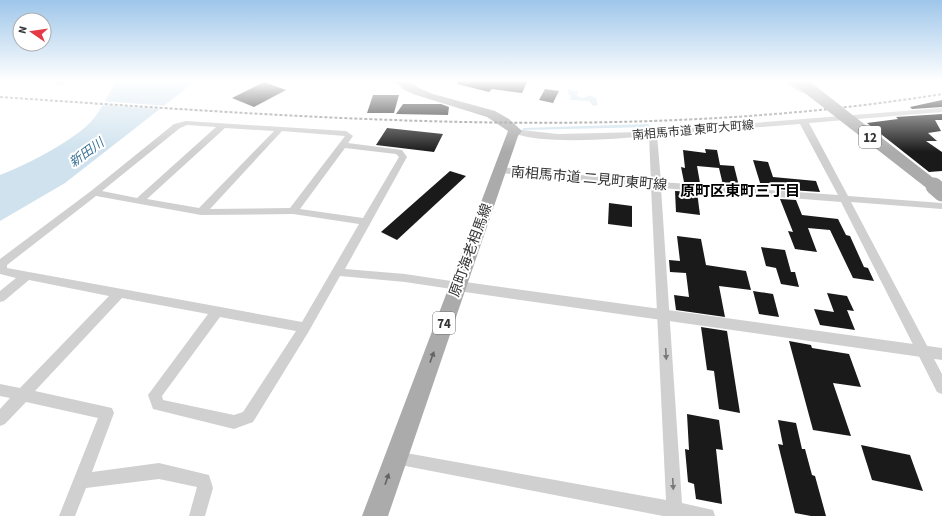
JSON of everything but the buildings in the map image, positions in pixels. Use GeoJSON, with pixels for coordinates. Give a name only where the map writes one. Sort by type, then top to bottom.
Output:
{"type":"FeatureCollection","features":[{"type":"Feature","properties":{"kind":"main road"},"geometry":{"type":"LineString","coordinates":[[459,104],[489,113],[503,120],[516,131]]}},
{"type":"Feature","properties":{"kind":"main road","name":"12"},"geometry":{"type":"LineString","coordinates":[[829,104],[942,193]]}},
{"type":"Feature","properties":{"kind":"main road","name":"原町海老相馬線"},"geometry":{"type":"LineString","coordinates":[[375,516],[394,458],[512,135],[516,131]]}},
{"type":"Feature","properties":{"kind":"street","name":"南相馬市道 東町大町線"},"geometry":{"type":"LineString","coordinates":[[516,131],[533,135],[558,137],[654,133],[942,110]]}},
{"type":"Feature","properties":{"kind":"street"},"geometry":{"type":"LineString","coordinates":[[845,118],[942,189]]}},
{"type":"Feature","properties":{"kind":"street"},"geometry":{"type":"LineString","coordinates":[[845,118],[942,197]]}},
{"type":"Feature","properties":{"kind":"street"},"geometry":{"type":"LineString","coordinates":[[802,121],[807,126],[942,388]]}},
{"type":"Feature","properties":{"kind":"street"},"geometry":{"type":"LineString","coordinates":[[293,212],[349,136],[346,133],[186,123],[177,126],[94,193],[1,264],[2,271],[305,328]]}},
{"type":"Feature","properties":{"kind":"street"},"geometry":{"type":"LineString","coordinates":[[139,201],[223,125]]}},
{"type":"Feature","properties":{"kind":"street"},"geometry":{"type":"LineString","coordinates":[[200,212],[280,129]]}},
{"type":"Feature","properties":{"kind":"street"},"geometry":{"type":"LineString","coordinates":[[654,133],[675,513]]}},
{"type":"Feature","properties":{"kind":"street"},"geometry":{"type":"LineString","coordinates":[[217,312],[155,395],[158,405],[234,422],[248,417],[305,328],[403,157],[399,152],[342,145]]}},
{"type":"Feature","properties":{"kind":"street","name":"南相馬市道 二見町東町線"},"geometry":{"type":"LineString","coordinates":[[500,170],[657,185],[942,206]]}},
{"type":"Feature","properties":{"kind":"street"},"geometry":{"type":"LineString","coordinates":[[94,193],[200,212],[293,212],[366,222]]}},
{"type":"Feature","properties":{"kind":"street"},"geometry":{"type":"LineString","coordinates":[[337,272],[405,278],[942,354]]}},
{"type":"Feature","properties":{"kind":"street"},"geometry":{"type":"LineString","coordinates":[[0,298],[26,276]]}},
{"type":"Feature","properties":{"kind":"street"},"geometry":{"type":"LineString","coordinates":[[0,419],[119,293]]}},
{"type":"Feature","properties":{"kind":"street"},"geometry":{"type":"LineString","coordinates":[[0,390],[107,413],[67,516]]}},
{"type":"Feature","properties":{"kind":"street"},"geometry":{"type":"LineString","coordinates":[[394,458],[675,513],[707,516]]}},
{"type":"Feature","properties":{"kind":"street"},"geometry":{"type":"LineString","coordinates":[[81,481],[159,471],[203,481],[205,488],[197,516]]}},
{"type":"Feature","properties":{"kind":"water","name":"新田川"},"geometry":{"type":"Polygon","coordinates":[[[104,104],[166,104],[65,183],[0,221],[0,175],[37,158],[65,142],[77,134],[95,117],[104,104]]]}},
{"type":"Feature","properties":{"kind":"water"},"geometry":{"type":"Polygon","coordinates":[[[648,124],[651,127],[523,130],[523,128],[648,124]]]}},
{"type":"Feature","properties":{"kind":"pier"},"geometry":{"type":"Polygon","coordinates":[[[143,104],[168,106],[163,109],[100,105],[143,104]]]}},
{"type":"Feature","properties":{"kind":"railway"},"geometry":{"type":"LineString","coordinates":[[111,104],[353,118],[472,122],[590,122],[708,119],[825,109],[863,104]]}},
{"type":"Feature","properties":{"kind":"district","name":"原町区東町三丁目"},"geometry":{"type":"Point","coordinates":[740,191]}}]}
